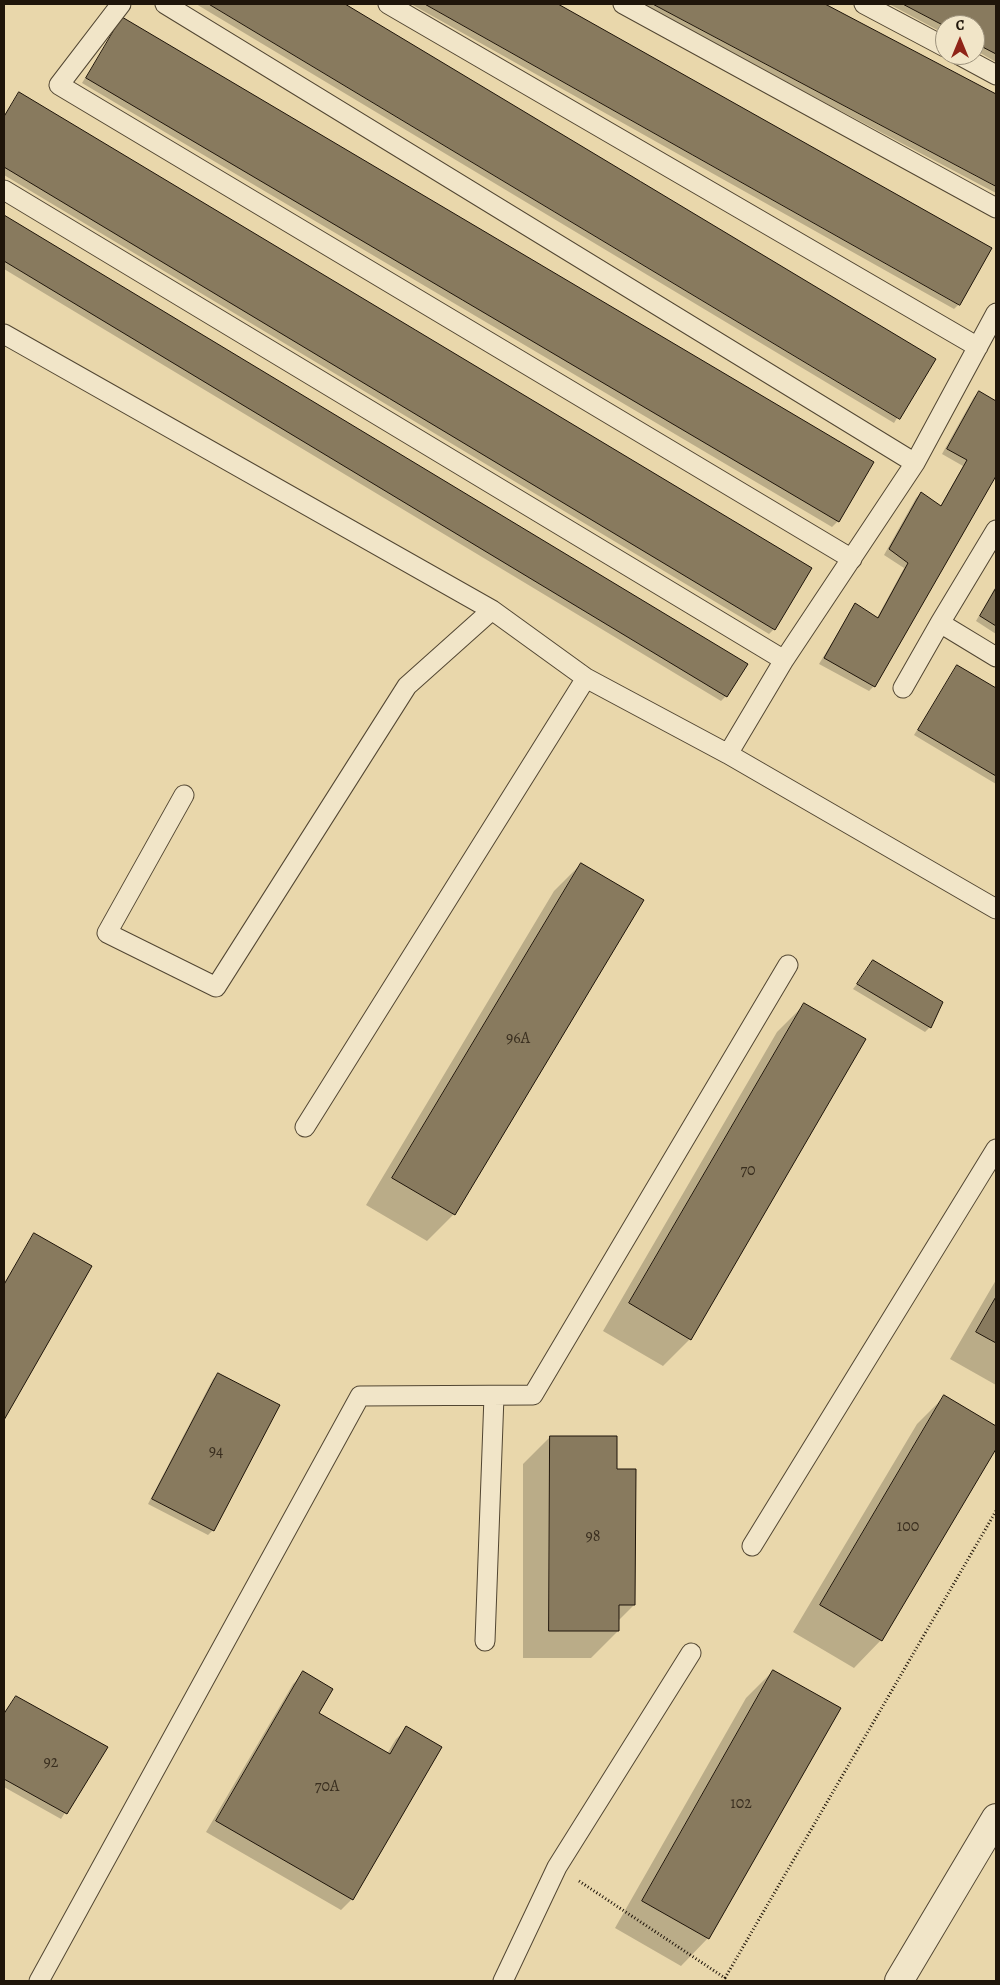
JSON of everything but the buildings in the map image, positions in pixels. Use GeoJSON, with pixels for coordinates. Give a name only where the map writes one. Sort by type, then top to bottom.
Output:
{"type":"FeatureCollection","features":[{"type":"Feature","properties":{"kind":"street"},"geometry":{"type":"LineString","coordinates":[[899,1981],[996,1818]]}},
{"type":"Feature","properties":{"kind":"lane"},"geometry":{"type":"LineString","coordinates":[[121,4],[59,86],[852,560]]}},
{"type":"Feature","properties":{"kind":"lane"},"geometry":{"type":"LineString","coordinates":[[165,4],[915,463]]}},
{"type":"Feature","properties":{"kind":"lane"},"geometry":{"type":"LineString","coordinates":[[388,4],[978,347]]}},
{"type":"Feature","properties":{"kind":"lane"},"geometry":{"type":"LineString","coordinates":[[623,4],[996,208]]}},
{"type":"Feature","properties":{"kind":"lane"},"geometry":{"type":"LineString","coordinates":[[864,4],[935,42]]}},
{"type":"Feature","properties":{"kind":"lane"},"geometry":{"type":"LineString","coordinates":[[978,65],[996,75]]}},
{"type":"Feature","properties":{"kind":"lane"},"geometry":{"type":"LineString","coordinates":[[4,190],[784,660]]}},
{"type":"Feature","properties":{"kind":"lane"},"geometry":{"type":"LineString","coordinates":[[728,754],[784,660],[915,463],[996,313]]}},
{"type":"Feature","properties":{"kind":"lane"},"geometry":{"type":"LineString","coordinates":[[4,334],[492,610],[586,678],[728,754],[996,909]]}},
{"type":"Feature","properties":{"kind":"lane"},"geometry":{"type":"LineString","coordinates":[[903,688],[996,530]]}},
{"type":"Feature","properties":{"kind":"lane"},"geometry":{"type":"LineString","coordinates":[[184,794],[107,933],[216,987],[407,686],[492,610]]}},
{"type":"Feature","properties":{"kind":"lane"},"geometry":{"type":"LineString","coordinates":[[940,623],[996,657]]}},
{"type":"Feature","properties":{"kind":"lane"},"geometry":{"type":"LineString","coordinates":[[305,1127],[586,678]]}},
{"type":"Feature","properties":{"kind":"lane"},"geometry":{"type":"LineString","coordinates":[[39,1981],[360,1396],[533,1395],[788,965]]}},
{"type":"Feature","properties":{"kind":"lane"},"geometry":{"type":"LineString","coordinates":[[752,1546],[996,1149]]}},
{"type":"Feature","properties":{"kind":"lane"},"geometry":{"type":"LineString","coordinates":[[485,1641],[494,1396]]}},
{"type":"Feature","properties":{"kind":"lane"},"geometry":{"type":"LineString","coordinates":[[503,1981],[557,1867],[691,1654]]}},
{"type":"Feature","properties":{"kind":"path"},"geometry":{"type":"LineString","coordinates":[[557,1867],[724,1980],[996,1511]]}}]}
